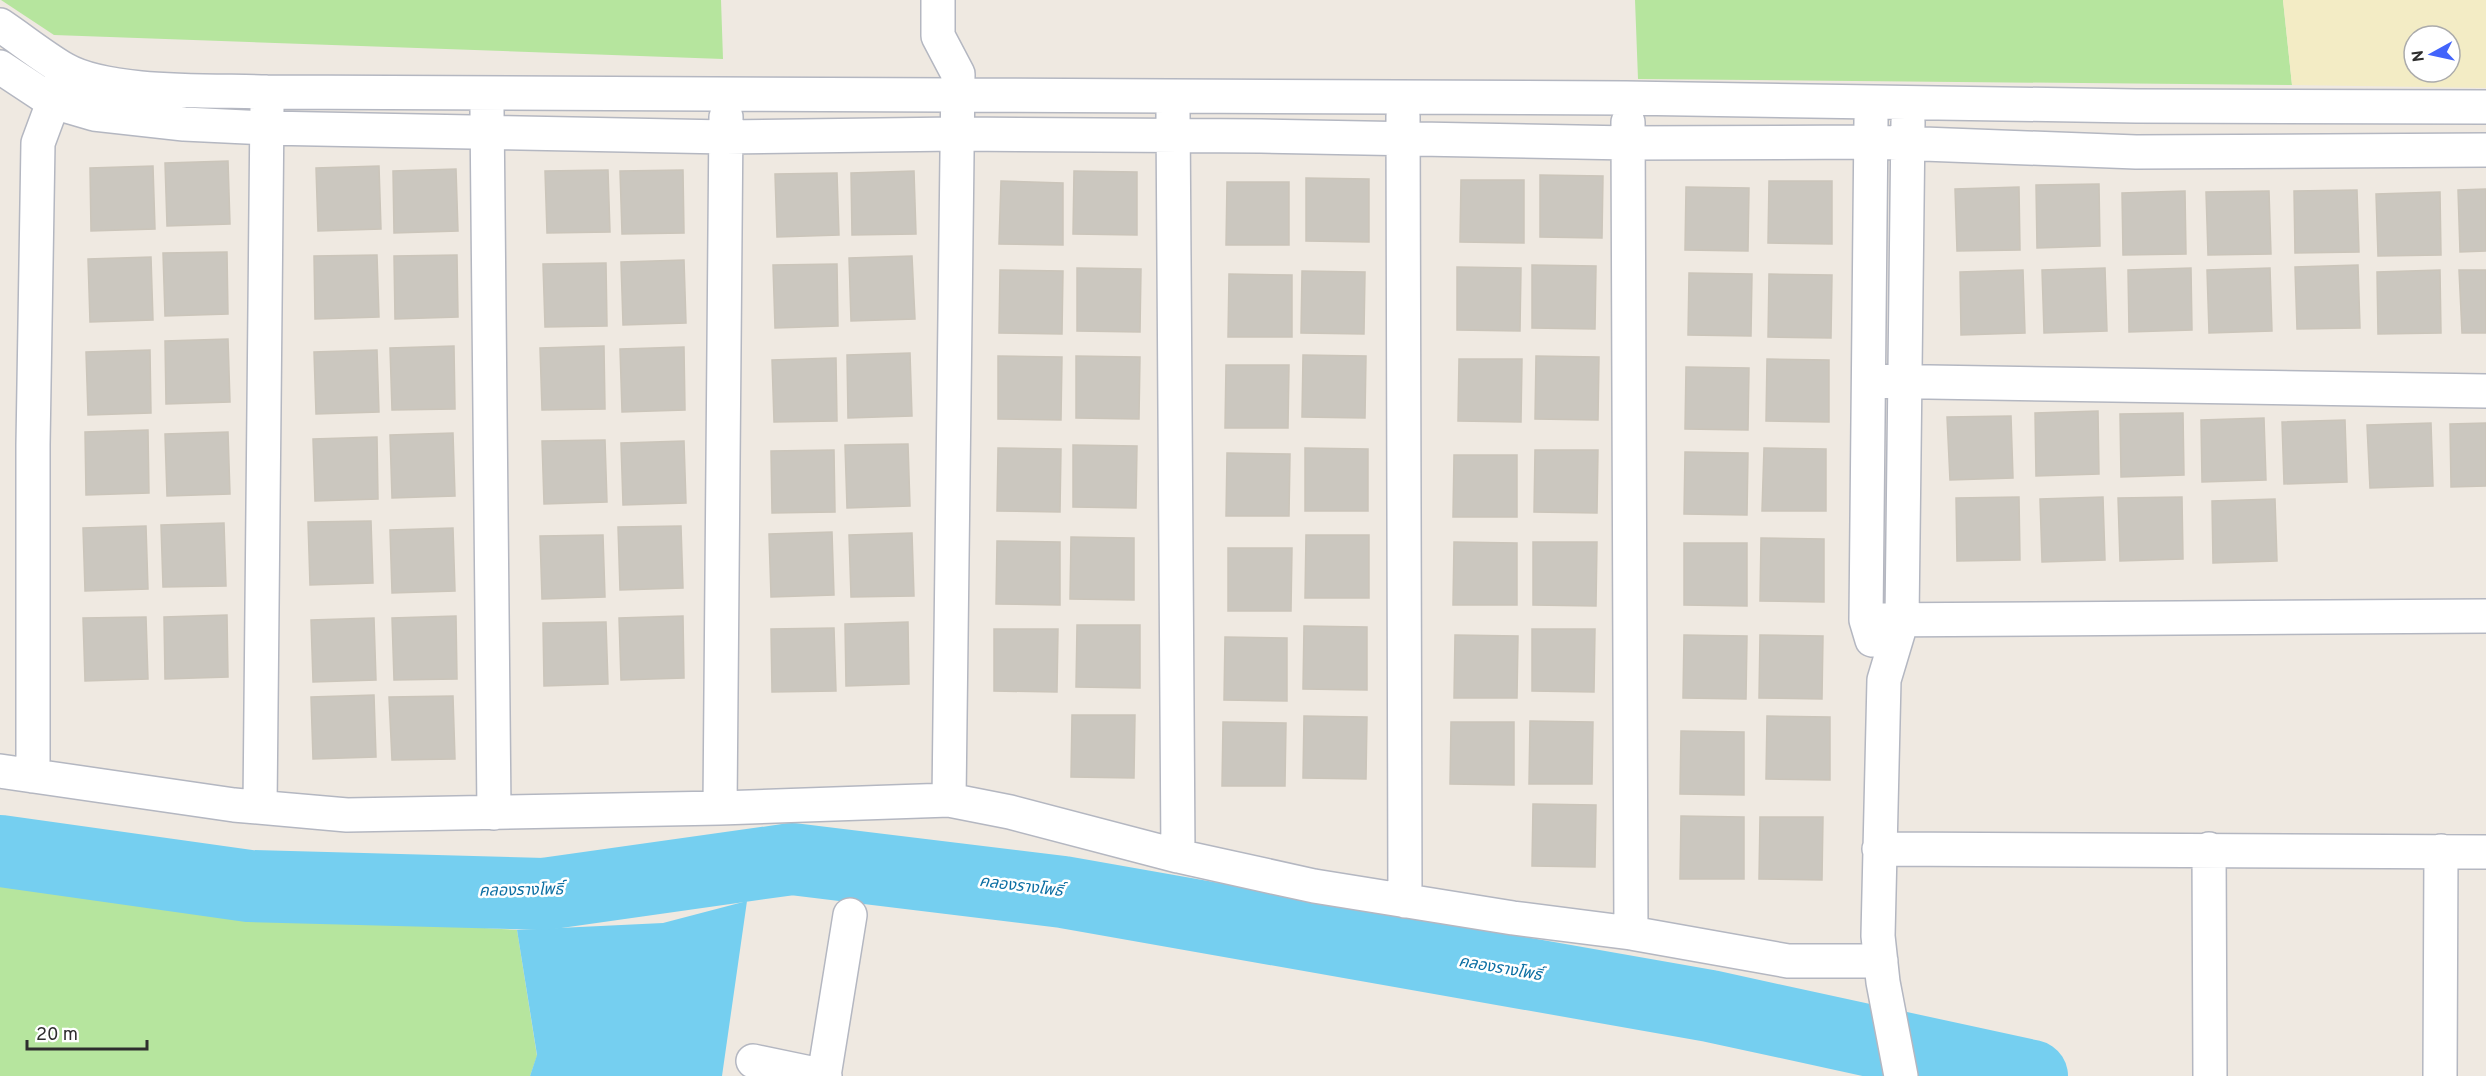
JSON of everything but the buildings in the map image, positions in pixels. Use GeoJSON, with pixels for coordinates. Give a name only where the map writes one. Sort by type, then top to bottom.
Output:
{"type":"FeatureCollection","features":[{"type":"Feature","properties":{"kind":"street"},"geometry":{"type":"LineString","coordinates":[[938,0],[938,36],[958,74],[949,800]]}},
{"type":"Feature","properties":{"kind":"street"},"geometry":{"type":"LineString","coordinates":[[0,25],[65,70],[99,81],[142,88],[267,92],[1626,98],[2136,106],[2486,106]]}},
{"type":"Feature","properties":{"kind":"street"},"geometry":{"type":"LineString","coordinates":[[0,67],[53,102],[105,116],[184,124],[266,128],[726,137],[957,134],[1403,138],[1629,143],[1871,142],[2136,152],[2486,150]]}},
{"type":"Feature","properties":{"kind":"street"},"geometry":{"type":"LineString","coordinates":[[33,776],[33,445],[38,142],[65,70]]}},
{"type":"Feature","properties":{"kind":"street"},"geometry":{"type":"LineString","coordinates":[[260,807],[267,92]]}},
{"type":"Feature","properties":{"kind":"street"},"geometry":{"type":"LineString","coordinates":[[487,92],[494,813]]}},
{"type":"Feature","properties":{"kind":"street"},"geometry":{"type":"LineString","coordinates":[[720,808],[726,93]]}},
{"type":"Feature","properties":{"kind":"street"},"geometry":{"type":"LineString","coordinates":[[1173,96],[1178,856]]}},
{"type":"Feature","properties":{"kind":"street"},"geometry":{"type":"LineString","coordinates":[[1403,98],[1405,901]]}},
{"type":"Feature","properties":{"kind":"street"},"geometry":{"type":"LineString","coordinates":[[1626,98],[1629,143],[1631,933]]}},
{"type":"Feature","properties":{"kind":"street"},"geometry":{"type":"LineString","coordinates":[[1871,102],[1866,620],[1884,680]]}},
{"type":"Feature","properties":{"kind":"street"},"geometry":{"type":"LineString","coordinates":[[1902,1075],[1882,971],[1878,936],[1884,680],[1902,620],[1909,102]]}},
{"type":"Feature","properties":{"kind":"street"},"geometry":{"type":"LineString","coordinates":[[2136,106],[2136,152]]}},
{"type":"Feature","properties":{"kind":"street"},"geometry":{"type":"LineString","coordinates":[[2415,106],[2416,151]]}},
{"type":"Feature","properties":{"kind":"street"},"geometry":{"type":"LineString","coordinates":[[1869,381],[2486,391]]}},
{"type":"Feature","properties":{"kind":"street"},"geometry":{"type":"LineString","coordinates":[[1866,620],[2486,616]]}},
{"type":"Feature","properties":{"kind":"street"},"geometry":{"type":"LineString","coordinates":[[0,771],[260,807],[347,815],[720,808],[949,800],[1010,812],[1178,856],[1314,886],[1631,933],[1788,961],[1882,971]]}},
{"type":"Feature","properties":{"kind":"street"},"geometry":{"type":"LineString","coordinates":[[1879,849],[2486,852]]}},
{"type":"Feature","properties":{"kind":"street"},"geometry":{"type":"LineString","coordinates":[[2209,849],[2210,1076]]}},
{"type":"Feature","properties":{"kind":"street"},"geometry":{"type":"LineString","coordinates":[[2440,1076],[2441,851]]}},
{"type":"Feature","properties":{"kind":"street"},"geometry":{"type":"LineString","coordinates":[[753,1061],[824,1076],[850,915]]}},
{"type":"Feature","properties":{"kind":"green space"},"geometry":{"type":"Polygon","coordinates":[[[1,0],[721,0],[723,59],[54,35],[1,0]]]}},
{"type":"Feature","properties":{"kind":"green space"},"geometry":{"type":"Polygon","coordinates":[[[1635,0],[2283,0],[2292,85],[1638,79],[1635,0]]]}},
{"type":"Feature","properties":{"kind":"green space"},"geometry":{"type":"Polygon","coordinates":[[[0,875],[158,909],[517,930],[537,1056],[530,1076],[0,1076],[0,875]]]}},
{"type":"Feature","properties":{"kind":"sand"},"geometry":{"type":"Polygon","coordinates":[[[2283,0],[2486,0],[2486,88],[2292,85],[2283,0]]]}},
{"type":"Feature","properties":{"kind":"water"},"geometry":{"type":"Polygon","coordinates":[[[747,901],[722,1076],[530,1076],[537,1055],[517,930],[663,923],[747,901]]]}},
{"type":"Feature","properties":{"kind":"waterway","name":"คลองรางโพธิ์"},"geometry":{"type":"LineString","coordinates":[[0,851],[249,886],[544,894],[792,859],[1063,892],[1710,1006],[2032,1076]]}}]}
